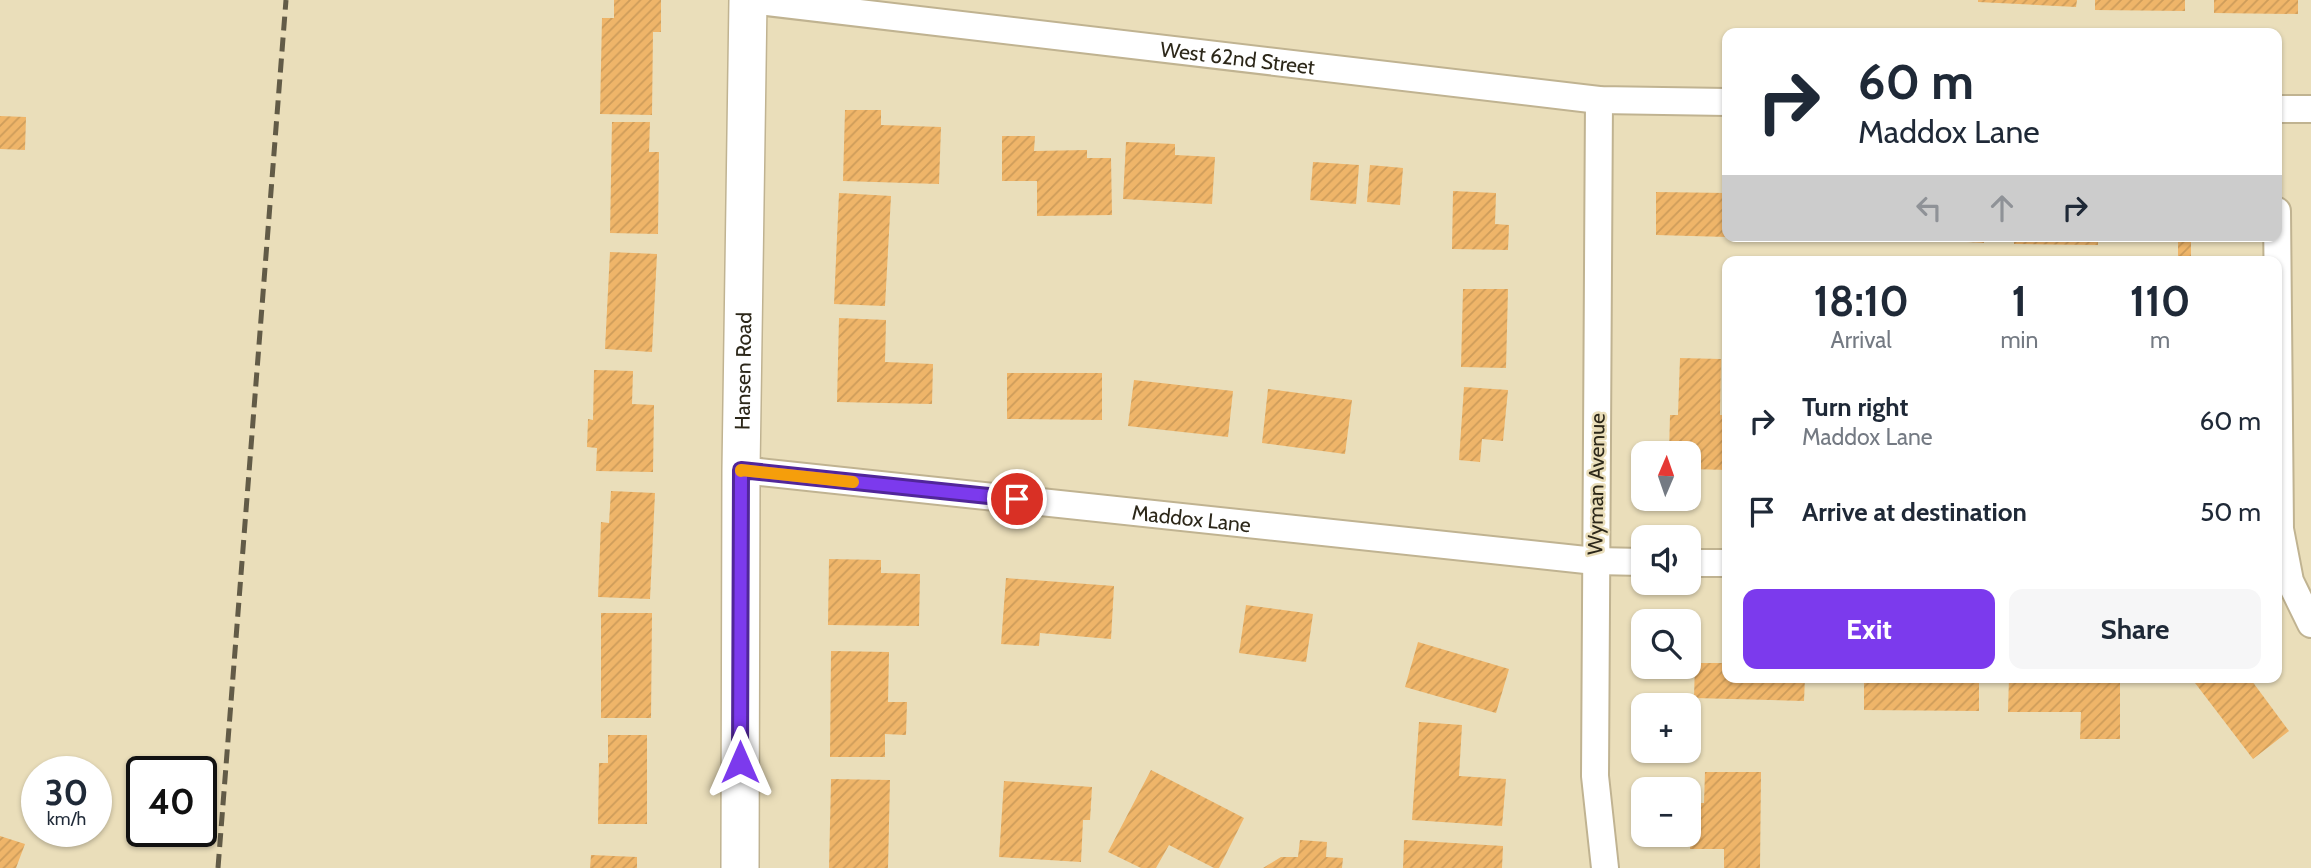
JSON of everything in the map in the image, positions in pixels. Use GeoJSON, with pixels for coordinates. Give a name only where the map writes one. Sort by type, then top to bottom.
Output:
{"type":"FeatureCollection","features":[{"type":"Feature","properties":{"kind":"street","name":"West 62nd Street"},"geometry":{"type":"LineString","coordinates":[[748,0],[1599,100],[1722,102]]}},
{"type":"Feature","properties":{"kind":"street","name":"Hansen Road"},"geometry":{"type":"LineString","coordinates":[[740,868],[741,470],[748,0]]}},
{"type":"Feature","properties":{"kind":"street","name":"Wyman Avenue"},"geometry":{"type":"LineString","coordinates":[[1599,100],[1595,776],[1605,868]]}},
{"type":"Feature","properties":{"kind":"street"},"geometry":{"type":"LineString","coordinates":[[2282,108],[2311,109]]}},
{"type":"Feature","properties":{"kind":"street","name":"Maddox Lane"},"geometry":{"type":"LineString","coordinates":[[741,470],[1595,562],[1631,562]]}},
{"type":"Feature","properties":{"kind":"street"},"geometry":{"type":"LineString","coordinates":[[1701,563],[1722,563]]}},
{"type":"Feature","properties":{"kind":"street"},"geometry":{"type":"LineString","coordinates":[[2282,570],[2311,624]]}},
{"type":"Feature","properties":{"kind":"building"},"geometry":{"type":"Polygon","coordinates":[[[614,0],[661,0],[661,32],[653,32],[652,115],[600,114],[602,18],[614,18],[614,0]]]}},
{"type":"Feature","properties":{"kind":"building"},"geometry":{"type":"Polygon","coordinates":[[[1978,0],[2077,0],[2076,7],[1978,0]]]}},
{"type":"Feature","properties":{"kind":"building"},"geometry":{"type":"Polygon","coordinates":[[[2095,0],[2185,0],[2185,11],[2095,10],[2095,0]]]}},
{"type":"Feature","properties":{"kind":"building"},"geometry":{"type":"Polygon","coordinates":[[[2214,0],[2298,0],[2298,14],[2214,13],[2214,0]]]}},
{"type":"Feature","properties":{"kind":"building"},"geometry":{"type":"Polygon","coordinates":[[[845,110],[881,110],[881,125],[941,127],[939,184],[843,181],[845,110]]]}},
{"type":"Feature","properties":{"kind":"building"},"geometry":{"type":"Polygon","coordinates":[[[0,116],[26,117],[25,150],[0,149],[0,116]]]}},
{"type":"Feature","properties":{"kind":"building"},"geometry":{"type":"Polygon","coordinates":[[[612,122],[650,122],[649,152],[659,152],[658,234],[610,233],[612,122]]]}},
{"type":"Feature","properties":{"kind":"building"},"geometry":{"type":"Polygon","coordinates":[[[1002,136],[1035,136],[1034,151],[1087,150],[1087,158],[1111,158],[1112,215],[1037,216],[1037,181],[1002,181],[1002,136]]]}},
{"type":"Feature","properties":{"kind":"building"},"geometry":{"type":"Polygon","coordinates":[[[1126,142],[1175,144],[1175,155],[1215,157],[1212,204],[1123,199],[1126,142]]]}},
{"type":"Feature","properties":{"kind":"building"},"geometry":{"type":"Polygon","coordinates":[[[1313,162],[1359,165],[1356,204],[1310,200],[1313,162]]]}},
{"type":"Feature","properties":{"kind":"building"},"geometry":{"type":"Polygon","coordinates":[[[1370,165],[1403,168],[1400,205],[1367,202],[1370,165]]]}},
{"type":"Feature","properties":{"kind":"building"},"geometry":{"type":"Polygon","coordinates":[[[1453,191],[1496,193],[1495,224],[1509,225],[1508,250],[1452,249],[1453,191]]]}},
{"type":"Feature","properties":{"kind":"building"},"geometry":{"type":"Polygon","coordinates":[[[1656,192],[1722,193],[1722,237],[1656,235],[1656,192]]]}},
{"type":"Feature","properties":{"kind":"building"},"geometry":{"type":"Polygon","coordinates":[[[839,193],[891,196],[885,306],[834,304],[839,193]]]}},
{"type":"Feature","properties":{"kind":"building"},"geometry":{"type":"Polygon","coordinates":[[[2014,242],[2098,242],[2098,245],[2014,242]]]}},
{"type":"Feature","properties":{"kind":"building"},"geometry":{"type":"Polygon","coordinates":[[[2178,242],[2191,242],[2191,256],[2178,256],[2178,242]]]}},
{"type":"Feature","properties":{"kind":"building"},"geometry":{"type":"Polygon","coordinates":[[[610,252],[657,254],[652,352],[605,349],[610,252]]]}},
{"type":"Feature","properties":{"kind":"building"},"geometry":{"type":"Polygon","coordinates":[[[1463,289],[1508,289],[1506,368],[1461,367],[1463,289]]]}},
{"type":"Feature","properties":{"kind":"building"},"geometry":{"type":"Polygon","coordinates":[[[839,318],[886,320],[885,362],[933,364],[932,404],[837,402],[839,318]]]}},
{"type":"Feature","properties":{"kind":"building"},"geometry":{"type":"Polygon","coordinates":[[[1680,358],[1721,359],[1722,470],[1701,469],[1701,441],[1669,441],[1670,415],[1678,415],[1680,358]]]}},
{"type":"Feature","properties":{"kind":"building"},"geometry":{"type":"Polygon","coordinates":[[[594,370],[633,371],[632,404],[654,405],[653,472],[596,471],[597,448],[587,447],[588,419],[593,420],[594,370]]]}},
{"type":"Feature","properties":{"kind":"building"},"geometry":{"type":"Polygon","coordinates":[[[1007,373],[1102,373],[1102,420],[1007,419],[1007,373]]]}},
{"type":"Feature","properties":{"kind":"building"},"geometry":{"type":"Polygon","coordinates":[[[1134,380],[1233,391],[1228,437],[1128,426],[1134,380]]]}},
{"type":"Feature","properties":{"kind":"building"},"geometry":{"type":"Polygon","coordinates":[[[1464,387],[1508,390],[1503,441],[1482,439],[1480,462],[1459,460],[1464,387]]]}},
{"type":"Feature","properties":{"kind":"building"},"geometry":{"type":"Polygon","coordinates":[[[1268,389],[1352,400],[1345,454],[1262,443],[1268,389]]]}},
{"type":"Feature","properties":{"kind":"building"},"geometry":{"type":"Polygon","coordinates":[[[611,491],[655,493],[650,599],[598,597],[601,522],[609,523],[611,491]]]}},
{"type":"Feature","properties":{"kind":"building"},"geometry":{"type":"Polygon","coordinates":[[[829,559],[881,560],[881,573],[920,574],[919,626],[828,625],[829,559]]]}},
{"type":"Feature","properties":{"kind":"building"},"geometry":{"type":"Polygon","coordinates":[[[1006,578],[1114,586],[1111,639],[1040,633],[1039,646],[1001,644],[1006,578]]]}},
{"type":"Feature","properties":{"kind":"building"},"geometry":{"type":"Polygon","coordinates":[[[1246,605],[1313,614],[1306,662],[1239,653],[1246,605]]]}},
{"type":"Feature","properties":{"kind":"building"},"geometry":{"type":"Polygon","coordinates":[[[601,613],[652,613],[651,718],[601,718],[601,613]]]}},
{"type":"Feature","properties":{"kind":"building"},"geometry":{"type":"Polygon","coordinates":[[[1418,642],[1509,669],[1496,713],[1405,687],[1418,642]]]}},
{"type":"Feature","properties":{"kind":"building"},"geometry":{"type":"Polygon","coordinates":[[[831,651],[889,652],[888,702],[907,702],[906,735],[885,734],[885,757],[830,757],[831,651]]]}},
{"type":"Feature","properties":{"kind":"building"},"geometry":{"type":"Polygon","coordinates":[[[1701,663],[1722,663],[1722,683],[1805,683],[1804,701],[1701,698],[1701,693],[1694,693],[1695,679],[1701,679],[1701,663]]]}},
{"type":"Feature","properties":{"kind":"building"},"geometry":{"type":"Polygon","coordinates":[[[1864,683],[1979,683],[1979,711],[1864,710],[1864,683]]]}},
{"type":"Feature","properties":{"kind":"building"},"geometry":{"type":"Polygon","coordinates":[[[2009,683],[2120,683],[2120,739],[2080,739],[2081,712],[2008,712],[2009,683]]]}},
{"type":"Feature","properties":{"kind":"building"},"geometry":{"type":"Polygon","coordinates":[[[2195,683],[2253,683],[2289,731],[2253,759],[2195,683]]]}},
{"type":"Feature","properties":{"kind":"building"},"geometry":{"type":"Polygon","coordinates":[[[1419,722],[1462,725],[1459,776],[1506,779],[1502,826],[1412,820],[1419,722]]]}},
{"type":"Feature","properties":{"kind":"building"},"geometry":{"type":"Polygon","coordinates":[[[608,735],[647,735],[647,824],[598,824],[599,763],[608,763],[608,735]]]}},
{"type":"Feature","properties":{"kind":"building"},"geometry":{"type":"Polygon","coordinates":[[[1151,770],[1244,818],[1219,868],[1169,845],[1156,868],[1141,868],[1108,852],[1151,770]]]}},
{"type":"Feature","properties":{"kind":"building"},"geometry":{"type":"Polygon","coordinates":[[[1705,772],[1761,772],[1760,868],[1724,868],[1724,849],[1690,849],[1701,847],[1701,803],[1704,803],[1705,772]]]}},
{"type":"Feature","properties":{"kind":"building"},"geometry":{"type":"Polygon","coordinates":[[[831,779],[890,780],[888,868],[829,868],[831,779]]]}},
{"type":"Feature","properties":{"kind":"building"},"geometry":{"type":"Polygon","coordinates":[[[1004,781],[1092,787],[1090,820],[1083,820],[1081,862],[999,857],[1004,781]]]}},
{"type":"Feature","properties":{"kind":"building"},"geometry":{"type":"Polygon","coordinates":[[[0,836],[21,843],[21,847],[24,847],[16,868],[0,868],[0,836]]]}},
{"type":"Feature","properties":{"kind":"building"},"geometry":{"type":"Polygon","coordinates":[[[1300,840],[1327,842],[1326,857],[1343,858],[1342,868],[1263,868],[1281,857],[1298,857],[1300,840]]]}},
{"type":"Feature","properties":{"kind":"building"},"geometry":{"type":"Polygon","coordinates":[[[1404,840],[1503,846],[1502,868],[1403,868],[1404,840]]]}},
{"type":"Feature","properties":{"kind":"building"},"geometry":{"type":"Polygon","coordinates":[[[591,855],[637,857],[637,868],[590,868],[591,855]]]}},
{"type":"Feature","properties":{"kind":"railway"},"geometry":{"type":"LineString","coordinates":[[218,868],[286,0]]}},
{"type":"Feature","properties":{"kind":"slow traffic"},"geometry":{"type":"LineString","coordinates":[[741,471],[853,482]]}},
{"type":"Feature","properties":{"kind":"route"},"geometry":{"type":"LineString","coordinates":[[740,762],[741,470],[1017,499]]}}]}
